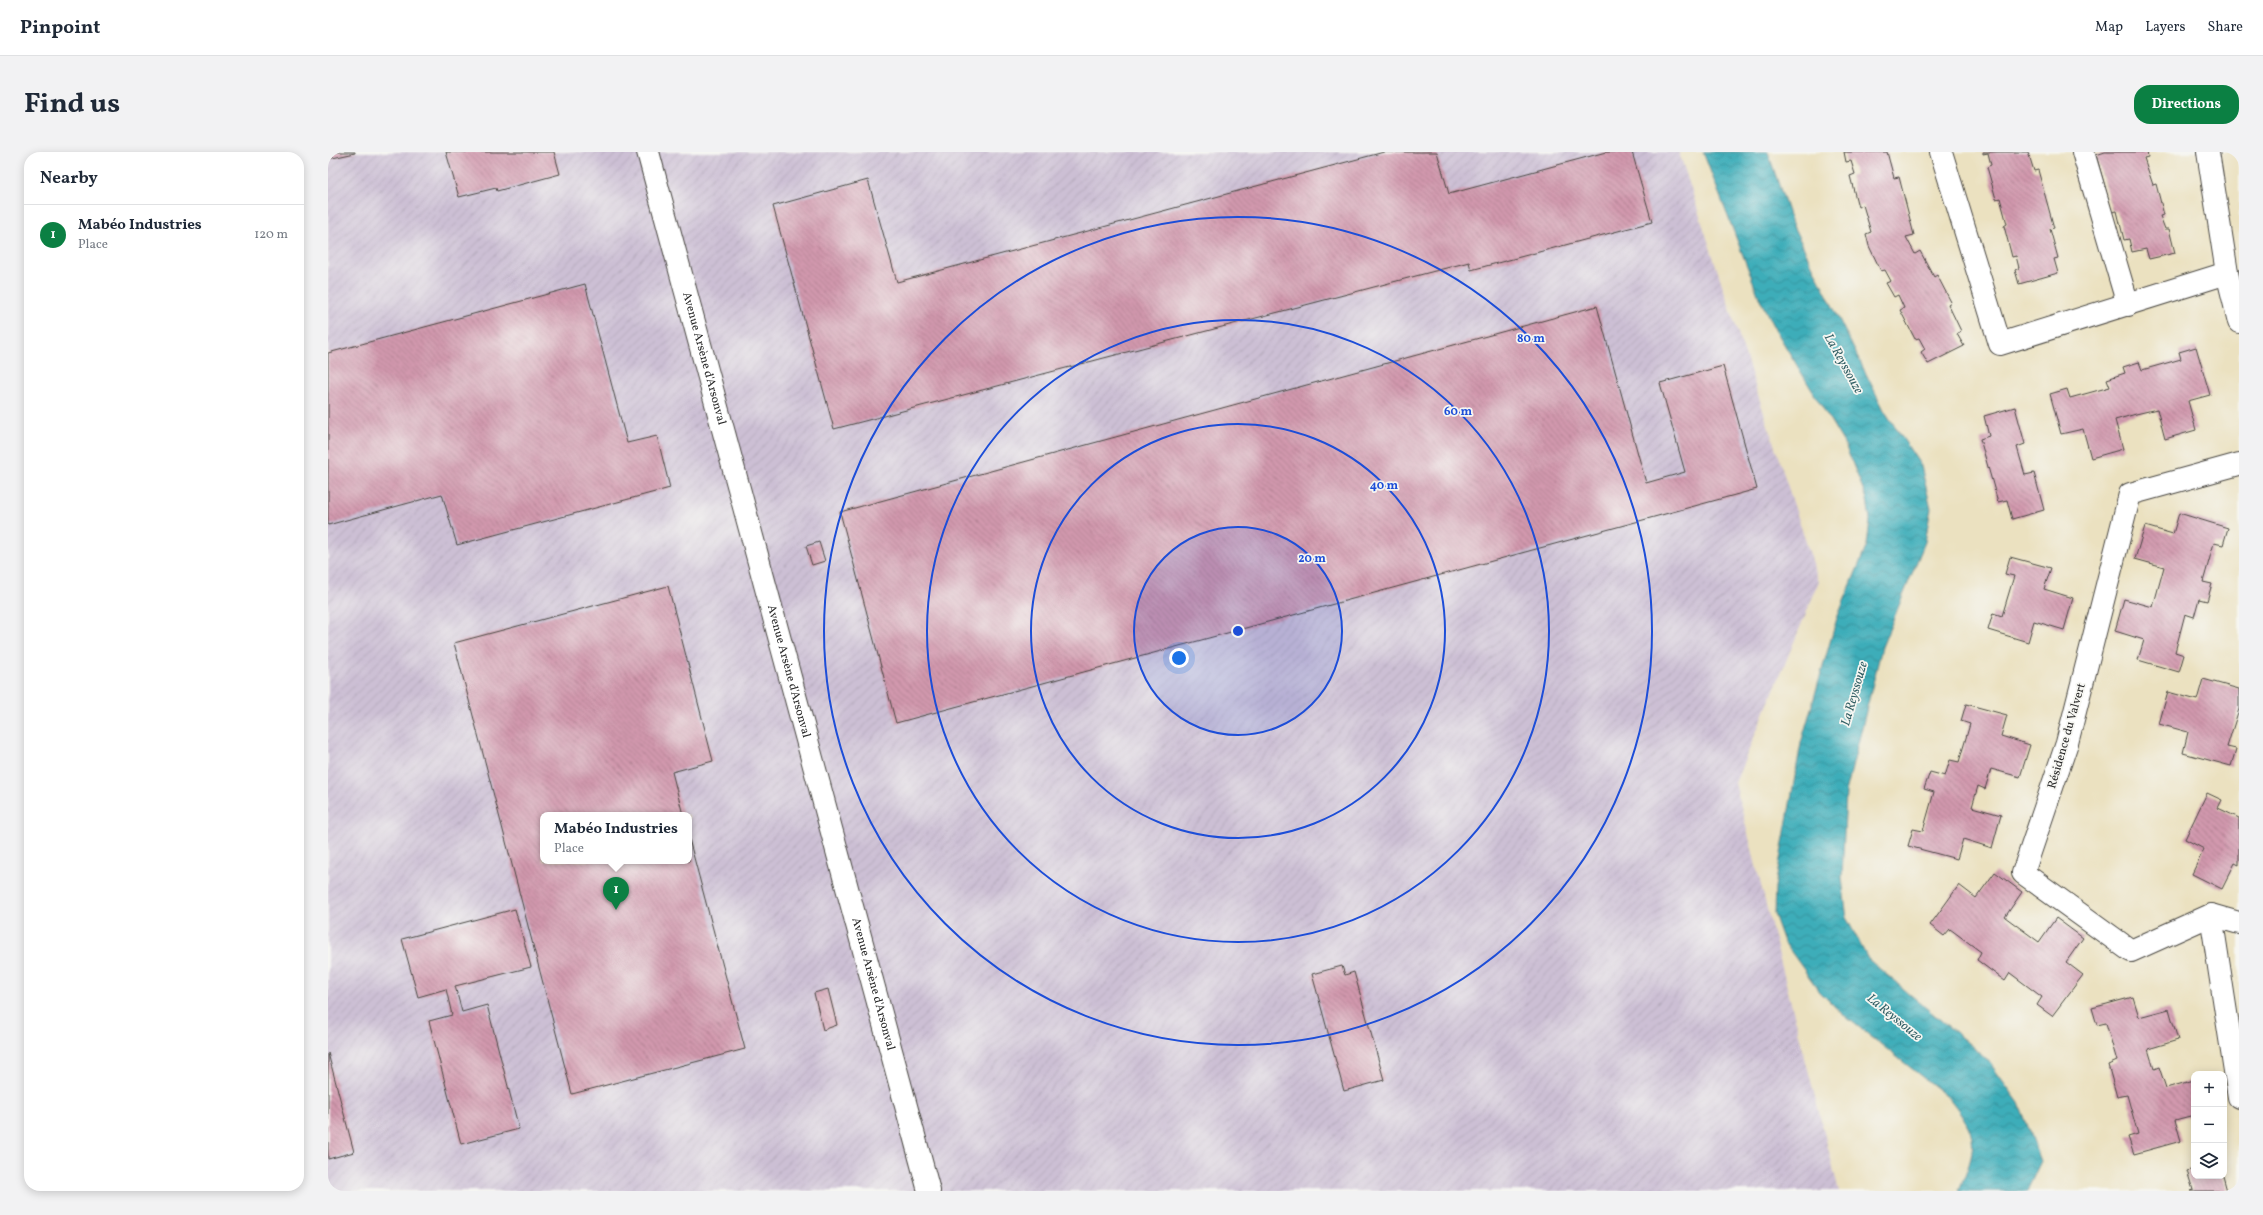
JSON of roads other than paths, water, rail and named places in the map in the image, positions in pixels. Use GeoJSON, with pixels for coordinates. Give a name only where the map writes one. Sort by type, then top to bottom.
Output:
{"type":"FeatureCollection","features":[{"type":"Feature","properties":{"kind":"street","name":"Avenue Arsène d'Arsonval"},"geometry":{"type":"LineString","coordinates":[[648,152],[929,1191]]}},
{"type":"Feature","properties":{"kind":"street"},"geometry":{"type":"LineString","coordinates":[[1941,152],[2000,344],[2227,273]]}},
{"type":"Feature","properties":{"kind":"street"},"geometry":{"type":"LineString","coordinates":[[2083,152],[2128,305]]}},
{"type":"Feature","properties":{"kind":"street"},"geometry":{"type":"LineString","coordinates":[[2208,152],[2227,273],[2239,322]]}},
{"type":"Feature","properties":{"kind":"street","name":"Résidence du Valvert"},"geometry":{"type":"LineString","coordinates":[[2211,915],[2131,951],[2023,872],[2067,744],[2130,494],[2239,464]]}},
{"type":"Feature","properties":{"kind":"street"},"geometry":{"type":"LineString","coordinates":[[2239,923],[2211,915],[2239,1096]]}},
{"type":"Feature","properties":{"kind":"water","name":"La Reyssouze"},"geometry":{"type":"Polygon","coordinates":[[[1703,152],[1768,152],[1792,224],[1884,410],[1921,466],[1931,508],[1925,542],[1882,647],[1846,792],[1842,878],[1847,919],[1868,959],[1987,1059],[2019,1103],[2041,1161],[2027,1191],[1959,1191],[1972,1152],[1972,1142],[1971,1133],[1959,1111],[1949,1098],[1841,1013],[1820,992],[1784,942],[1774,914],[1775,887],[1801,743],[1837,618],[1867,545],[1870,520],[1867,499],[1845,445],[1772,324],[1759,297],[1703,152]]]}},
{"type":"Feature","properties":{"kind":"place","name":"Mabéo Industries"},"geometry":{"type":"Point","coordinates":[616,910]}}]}
